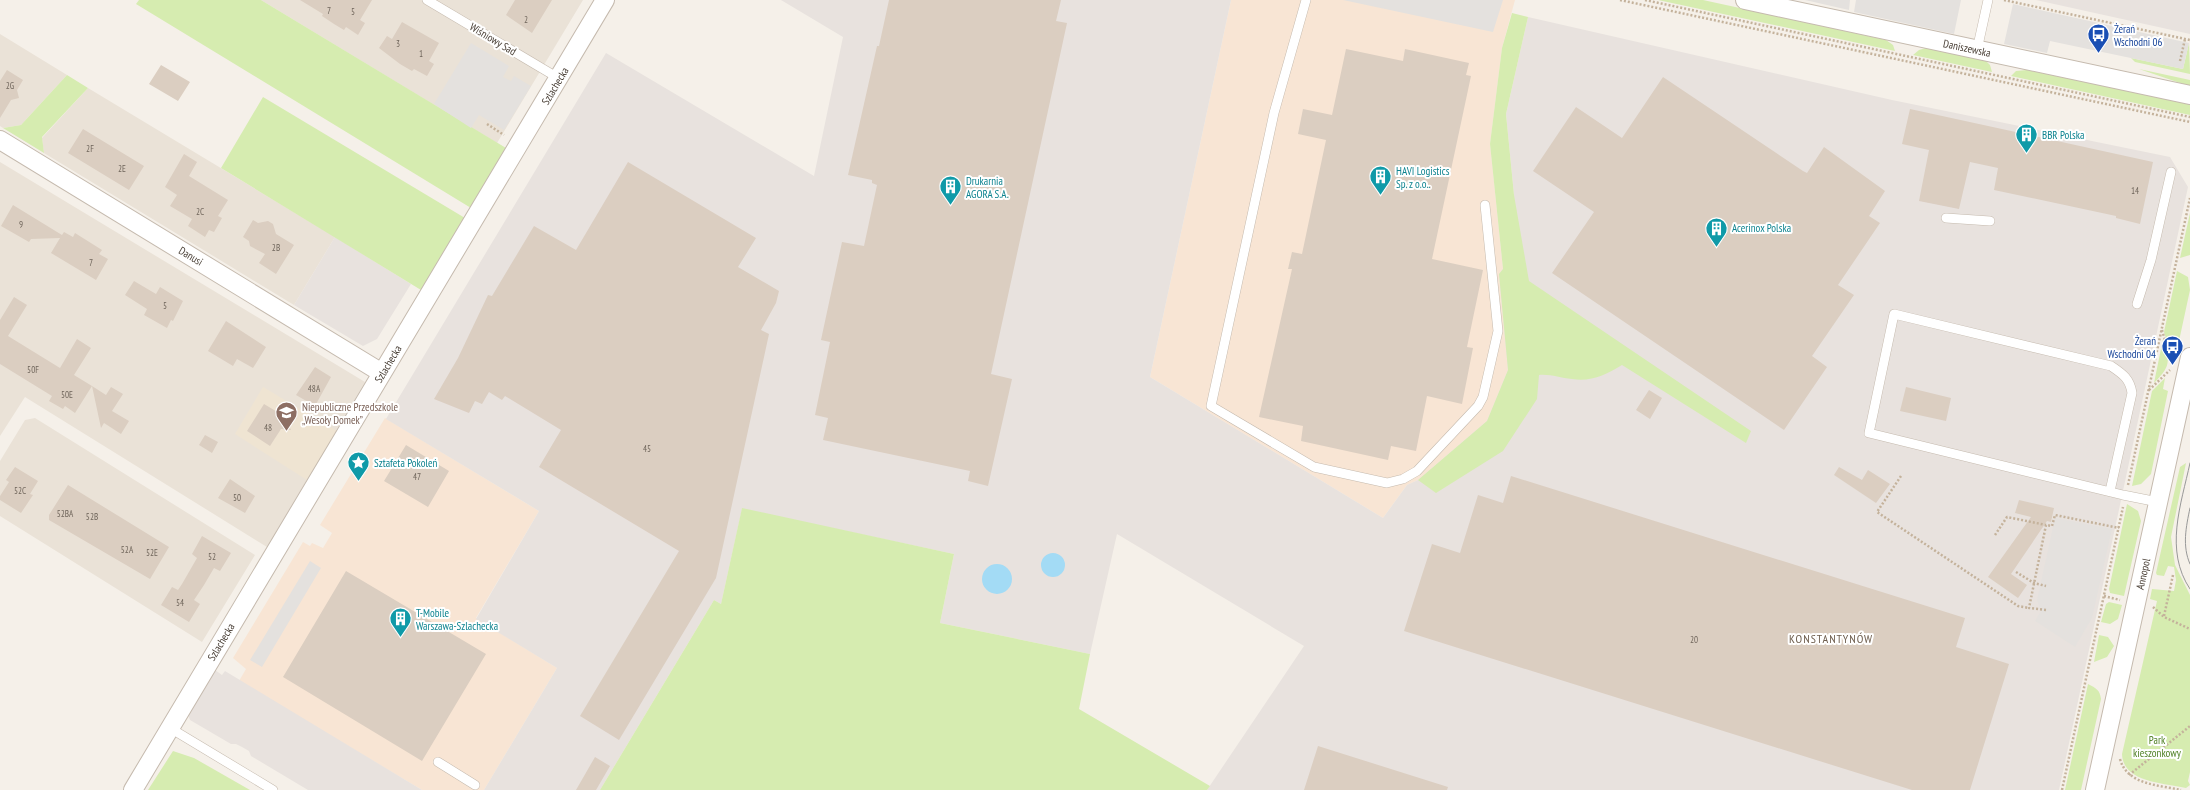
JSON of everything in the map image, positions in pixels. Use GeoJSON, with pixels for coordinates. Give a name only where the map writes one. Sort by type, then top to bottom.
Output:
{"type":"FeatureCollection","features":[{"type":"Feature","properties":{"kind":"street","name":"Szlachecka"},"geometry":{"type":"LineString","coordinates":[[133,790],[606,0]]}},
{"type":"Feature","properties":{"kind":"street","name":"Daniszewska"},"geometry":{"type":"LineString","coordinates":[[1745,0],[2190,95]]}},
{"type":"Feature","properties":{"kind":"street","name":"Danusi"},"geometry":{"type":"LineString","coordinates":[[0,140],[382,373]]}},
{"type":"Feature","properties":{"kind":"street","name":"Annopol"},"geometry":{"type":"LineString","coordinates":[[2095,790],[2190,357]]}},
{"type":"Feature","properties":{"kind":"lane","name":"Wiśniowy Sad"},"geometry":{"type":"LineString","coordinates":[[427,0],[560,79]]}},
{"type":"Feature","properties":{"kind":"lane"},"geometry":{"type":"LineString","coordinates":[[1306,0],[1274,113],[1211,406],[1314,467],[1387,483],[1403,479],[1416,471],[1478,406],[1483,397],[1498,331],[1485,205]]}},
{"type":"Feature","properties":{"kind":"lane"},"geometry":{"type":"LineString","coordinates":[[1977,50],[1988,0]]}},
{"type":"Feature","properties":{"kind":"lane"},"geometry":{"type":"LineString","coordinates":[[2137,304],[2151,260],[2171,172]]}},
{"type":"Feature","properties":{"kind":"lane"},"geometry":{"type":"LineString","coordinates":[[1946,218],[1990,221]]}},
{"type":"Feature","properties":{"kind":"lane"},"geometry":{"type":"LineString","coordinates":[[2110,491],[2132,393],[2130,382],[2122,373],[2111,366],[1894,314],[1869,433],[2110,491],[2158,502]]}},
{"type":"Feature","properties":{"kind":"lane"},"geometry":{"type":"LineString","coordinates":[[170,728],[273,790]]}},
{"type":"Feature","properties":{"kind":"lane"},"geometry":{"type":"LineString","coordinates":[[438,762],[475,785]]}},
{"type":"Feature","properties":{"kind":"path"},"geometry":{"type":"LineString","coordinates":[[1620,0],[2190,122]]}},
{"type":"Feature","properties":{"kind":"path"},"geometry":{"type":"LineString","coordinates":[[1645,0],[2190,117]]}},
{"type":"Feature","properties":{"kind":"path"},"geometry":{"type":"LineString","coordinates":[[2004,0],[2190,40]]}},
{"type":"Feature","properties":{"kind":"path"},"geometry":{"type":"LineString","coordinates":[[2180,61],[2185,39]]}},
{"type":"Feature","properties":{"kind":"path"},"geometry":{"type":"LineString","coordinates":[[487,124],[504,135]]}},
{"type":"Feature","properties":{"kind":"path"},"geometry":{"type":"LineString","coordinates":[[2148,391],[2170,370],[2172,362],[2162,329]]}},
{"type":"Feature","properties":{"kind":"path"},"geometry":{"type":"LineString","coordinates":[[1901,476],[1877,512],[2018,606],[2046,610]]}},
{"type":"Feature","properties":{"kind":"path"},"geometry":{"type":"LineString","coordinates":[[1995,535],[2007,517],[2052,526],[2055,515],[2119,528]]}},
{"type":"Feature","properties":{"kind":"path"},"geometry":{"type":"LineString","coordinates":[[2029,608],[2046,525]]}},
{"type":"Feature","properties":{"kind":"path"},"geometry":{"type":"LineString","coordinates":[[2016,572],[2034,583],[2046,586]]}},
{"type":"Feature","properties":{"kind":"path"},"geometry":{"type":"LineString","coordinates":[[2164,617],[2173,575]]}},
{"type":"Feature","properties":{"kind":"path"},"geometry":{"type":"LineString","coordinates":[[2104,596],[2124,601]]}},
{"type":"Feature","properties":{"kind":"path"},"geometry":{"type":"LineString","coordinates":[[2148,606],[2153,607],[2164,617],[2190,629]]}},
{"type":"Feature","properties":{"kind":"path"},"geometry":{"type":"LineString","coordinates":[[2151,614],[2153,607]]}},
{"type":"Feature","properties":{"kind":"path"},"geometry":{"type":"LineString","coordinates":[[2129,775],[2190,726]]}},
{"type":"Feature","properties":{"kind":"path"},"geometry":{"type":"LineString","coordinates":[[2120,752],[2121,764],[2129,775],[2137,780],[2181,790]]}},
{"type":"Feature","properties":{"kind":"shaded area"},"geometry":{"type":"Polygon","coordinates":[[[261,0],[583,0],[497,143],[261,0]]]}},
{"type":"Feature","properties":{"kind":"shaded area"},"geometry":{"type":"Polygon","coordinates":[[[781,0],[1231,0],[1150,377],[1383,518],[1407,485],[1418,480],[1487,421],[1508,370],[1499,274],[1503,269],[1514,195],[1506,114],[1528,17],[1892,100],[2170,157],[2188,187],[2059,790],[1207,790],[1304,646],[1117,534],[1090,654],[940,623],[954,554],[742,509],[721,604],[714,600],[600,790],[484,790],[557,668],[476,619],[539,511],[386,419],[606,53],[814,176],[843,37],[781,0]]]}},
{"type":"Feature","properties":{"kind":"shaded area"},"geometry":{"type":"Polygon","coordinates":[[[1231,0],[1515,0],[1502,48],[1490,144],[1503,269],[1499,274],[1508,370],[1487,421],[1418,480],[1407,485],[1383,518],[1150,377],[1231,0]]]}},
{"type":"Feature","properties":{"kind":"shaded area"},"geometry":{"type":"Polygon","coordinates":[[[1343,0],[1503,0],[1493,32],[1343,0]]]}},
{"type":"Feature","properties":{"kind":"shaded area"},"geometry":{"type":"Polygon","coordinates":[[[1805,0],[1850,0],[1849,10],[1805,0]]]}},
{"type":"Feature","properties":{"kind":"shaded area"},"geometry":{"type":"Polygon","coordinates":[[[1856,0],[1961,0],[1954,34],[1854,12],[1856,0]]]}},
{"type":"Feature","properties":{"kind":"shaded area"},"geometry":{"type":"Polygon","coordinates":[[[2036,0],[2190,0],[2190,34],[2036,0]]]}},
{"type":"Feature","properties":{"kind":"shaded area"},"geometry":{"type":"Polygon","coordinates":[[[2013,4],[2189,43],[2183,69],[2050,41],[2047,53],[2004,44],[2013,4]]]}},
{"type":"Feature","properties":{"kind":"shaded area"},"geometry":{"type":"Polygon","coordinates":[[[0,34],[67,75],[21,125],[3,128],[0,126],[0,34]]]}},
{"type":"Feature","properties":{"kind":"shaded area"},"geometry":{"type":"Polygon","coordinates":[[[471,43],[509,66],[503,77],[511,81],[514,76],[531,86],[504,130],[479,115],[471,128],[434,104],[471,43]]]}},
{"type":"Feature","properties":{"kind":"shaded area"},"geometry":{"type":"Polygon","coordinates":[[[88,88],[335,237],[294,305],[44,153],[42,138],[88,88]]]}},
{"type":"Feature","properties":{"kind":"shaded area"},"geometry":{"type":"Polygon","coordinates":[[[0,162],[365,382],[267,547],[25,397],[0,436],[0,162]]]}},
{"type":"Feature","properties":{"kind":"shaded area"},"geometry":{"type":"Polygon","coordinates":[[[335,237],[411,284],[377,339],[363,346],[294,305],[335,237]]]}},
{"type":"Feature","properties":{"kind":"shaded area","name":"Niepubliczne Przedszkole „Wesoły Domek”"},"geometry":{"type":"Polygon","coordinates":[[[263,387],[337,431],[307,480],[235,434],[263,387]]]}},
{"type":"Feature","properties":{"kind":"shaded area"},"geometry":{"type":"Polygon","coordinates":[[[35,418],[255,555],[202,642],[0,516],[0,461],[25,420],[35,418]]]}},
{"type":"Feature","properties":{"kind":"shaded area"},"geometry":{"type":"Polygon","coordinates":[[[385,418],[539,511],[476,618],[557,668],[484,790],[422,790],[239,681],[246,669],[233,658],[303,542],[310,546],[312,543],[323,548],[332,533],[320,525],[385,418]]]}},
{"type":"Feature","properties":{"kind":"shaded area"},"geometry":{"type":"Polygon","coordinates":[[[2055,518],[2112,529],[2092,618],[2075,647],[2035,621],[2041,611],[2037,600],[2055,518]]]}},
{"type":"Feature","properties":{"kind":"shaded area"},"geometry":{"type":"Polygon","coordinates":[[[310,561],[321,568],[262,667],[250,660],[310,561]]]}},
{"type":"Feature","properties":{"kind":"shaded area"},"geometry":{"type":"Polygon","coordinates":[[[215,670],[222,675],[225,671],[422,790],[308,790],[251,756],[249,751],[236,744],[231,744],[190,720],[188,715],[215,670]]]}},
{"type":"Feature","properties":{"kind":"green space"},"geometry":{"type":"Polygon","coordinates":[[[139,0],[261,0],[506,148],[471,208],[136,4],[139,0]]]}},
{"type":"Feature","properties":{"kind":"green space"},"geometry":{"type":"Polygon","coordinates":[[[1658,0],[1703,0],[1886,40],[1893,45],[1895,51],[1658,0]]]}},
{"type":"Feature","properties":{"kind":"green space"},"geometry":{"type":"Polygon","coordinates":[[[1512,13],[1528,17],[1506,114],[1514,195],[1529,281],[1751,431],[1746,443],[1622,365],[1604,375],[1592,379],[1579,380],[1539,375],[1537,399],[1503,451],[1436,493],[1418,480],[1487,421],[1508,370],[1499,274],[1503,269],[1490,144],[1502,48],[1512,13]]]}},
{"type":"Feature","properties":{"kind":"green space"},"geometry":{"type":"Polygon","coordinates":[[[2189,43],[2190,74],[2135,62],[2131,58],[2183,69],[2189,43]]]}},
{"type":"Feature","properties":{"kind":"green space"},"geometry":{"type":"Polygon","coordinates":[[[1926,48],[1986,61],[1990,65],[1992,72],[1913,55],[1919,50],[1926,48]]]}},
{"type":"Feature","properties":{"kind":"green space"},"geometry":{"type":"Polygon","coordinates":[[[2139,69],[2190,80],[2190,86],[2183,84],[2139,69]]]}},
{"type":"Feature","properties":{"kind":"green space"},"geometry":{"type":"Polygon","coordinates":[[[2027,70],[2190,104],[2190,115],[2011,76],[2016,71],[2027,70]]]}},
{"type":"Feature","properties":{"kind":"green space"},"geometry":{"type":"Polygon","coordinates":[[[67,75],[88,88],[42,137],[44,153],[3,128],[21,125],[67,75]]]}},
{"type":"Feature","properties":{"kind":"green space"},"geometry":{"type":"Polygon","coordinates":[[[263,97],[465,218],[421,290],[221,168],[263,97]]]}},
{"type":"Feature","properties":{"kind":"green space"},"geometry":{"type":"Polygon","coordinates":[[[2190,213],[2190,255],[2180,258],[2190,213]]]}},
{"type":"Feature","properties":{"kind":"green space"},"geometry":{"type":"Polygon","coordinates":[[[2177,271],[2188,277],[2190,290],[2179,341],[2174,340],[2170,351],[2164,332],[2177,271]]]}},
{"type":"Feature","properties":{"kind":"green space"},"geometry":{"type":"Polygon","coordinates":[[[2163,339],[2168,363],[2164,372],[2154,383],[2163,339]]]}},
{"type":"Feature","properties":{"kind":"green space"},"geometry":{"type":"Polygon","coordinates":[[[2165,378],[2163,389],[2168,391],[2151,474],[2141,484],[2132,486],[2152,391],[2165,378]]]}},
{"type":"Feature","properties":{"kind":"green space","name":"Park kieszonkowy"},"geometry":{"type":"Polygon","coordinates":[[[2186,463],[2171,537],[2175,565],[2190,595],[2190,772],[2188,781],[2190,785],[2186,788],[2157,783],[2137,776],[2129,771],[2124,764],[2122,754],[2157,601],[2150,599],[2152,589],[2174,591],[2176,580],[2174,567],[2168,566],[2164,576],[2157,575],[2156,573],[2180,467],[2186,463]]]}},
{"type":"Feature","properties":{"kind":"green space"},"geometry":{"type":"Polygon","coordinates":[[[2127,504],[2138,511],[2141,521],[2124,596],[2110,593],[2109,589],[2127,504]]]}},
{"type":"Feature","properties":{"kind":"green space"},"geometry":{"type":"Polygon","coordinates":[[[742,508],[954,554],[940,623],[1090,654],[1079,709],[1210,786],[1207,790],[600,790],[714,600],[721,604],[742,508]]]}},
{"type":"Feature","properties":{"kind":"green space"},"geometry":{"type":"Polygon","coordinates":[[[2109,602],[2122,605],[2118,619],[2110,624],[2101,622],[2106,604],[2109,602]]]}},
{"type":"Feature","properties":{"kind":"green space"},"geometry":{"type":"Polygon","coordinates":[[[2099,635],[2108,637],[2114,646],[2107,657],[2094,662],[2099,635]]]}},
{"type":"Feature","properties":{"kind":"green space"},"geometry":{"type":"Polygon","coordinates":[[[2088,684],[2100,693],[2101,699],[2081,790],[2065,790],[2088,684]]]}},
{"type":"Feature","properties":{"kind":"green space"},"geometry":{"type":"Polygon","coordinates":[[[173,751],[194,758],[250,790],[148,790],[173,751]]]}},
{"type":"Feature","properties":{"kind":"water"},"geometry":{"type":"Polygon","coordinates":[[[1053,553],[1061,557],[1065,565],[1061,573],[1053,577],[1045,573],[1041,565],[1045,557],[1053,553]]]}},
{"type":"Feature","properties":{"kind":"water"},"geometry":{"type":"Polygon","coordinates":[[[997,564],[1007,569],[1012,579],[1007,589],[997,594],[987,589],[982,579],[987,569],[997,564]]]}},
{"type":"Feature","properties":{"kind":"building"},"geometry":{"type":"Polygon","coordinates":[[[300,0],[372,0],[360,20],[365,23],[358,35],[346,27],[344,30],[334,24],[322,16],[323,14],[300,0]]]}},
{"type":"Feature","properties":{"kind":"building"},"geometry":{"type":"Polygon","coordinates":[[[515,0],[552,0],[532,33],[506,15],[515,0]]]}},
{"type":"Feature","properties":{"kind":"building","name":"Drukarnia AGORA S.A."},"geometry":{"type":"Polygon","coordinates":[[[889,0],[1061,0],[1056,21],[1067,23],[991,374],[1012,379],[988,486],[968,481],[970,471],[823,440],[828,418],[815,415],[830,342],[821,340],[842,242],[864,246],[877,185],[872,183],[872,180],[848,175],[889,0]]]}},
{"type":"Feature","properties":{"kind":"building"},"geometry":{"type":"Polygon","coordinates":[[[402,22],[439,43],[429,61],[434,64],[427,76],[414,69],[412,71],[400,64],[379,48],[387,36],[392,39],[402,22]]]}},
{"type":"Feature","properties":{"kind":"building"},"geometry":{"type":"Polygon","coordinates":[[[1346,49],[1403,61],[1405,49],[1469,63],[1466,75],[1471,76],[1432,259],[1483,270],[1467,347],[1473,348],[1462,404],[1427,396],[1416,451],[1391,446],[1388,460],[1301,441],[1303,426],[1259,417],[1292,269],[1288,269],[1292,252],[1302,254],[1326,140],[1298,134],[1303,109],[1332,115],[1346,49]]]}},
{"type":"Feature","properties":{"kind":"building"},"geometry":{"type":"Polygon","coordinates":[[[161,65],[190,82],[178,101],[149,84],[161,65]]]}},
{"type":"Feature","properties":{"kind":"building"},"geometry":{"type":"Polygon","coordinates":[[[7,70],[23,80],[17,90],[19,98],[11,100],[0,118],[0,81],[7,70]]]}},
{"type":"Feature","properties":{"kind":"building","name":"Acerinox Polska"},"geometry":{"type":"Polygon","coordinates":[[[1663,77],[1803,171],[1807,173],[1824,147],[1885,191],[1869,216],[1880,223],[1838,285],[1854,295],[1812,356],[1827,367],[1784,430],[1552,273],[1594,212],[1533,171],[1576,107],[1622,138],[1663,77]]]}},
{"type":"Feature","properties":{"kind":"building"},"geometry":{"type":"Polygon","coordinates":[[[1910,109],[2153,162],[2140,224],[2116,218],[2116,216],[1994,190],[1998,168],[1970,162],[1959,209],[1919,201],[1929,150],[1902,144],[1910,109]]]}},
{"type":"Feature","properties":{"kind":"building"},"geometry":{"type":"Polygon","coordinates":[[[83,129],[144,166],[129,190],[68,153],[83,129]]]}},
{"type":"Feature","properties":{"kind":"building"},"geometry":{"type":"Polygon","coordinates":[[[184,154],[197,162],[189,176],[228,200],[218,216],[222,218],[214,232],[209,230],[205,237],[188,226],[192,219],[170,206],[177,195],[165,187],[184,154]]]}},
{"type":"Feature","properties":{"kind":"building"},"geometry":{"type":"Polygon","coordinates":[[[628,162],[756,238],[738,267],[779,291],[776,303],[761,330],[769,334],[716,578],[619,740],[580,716],[679,551],[539,467],[561,430],[505,396],[502,400],[489,392],[482,404],[475,401],[469,413],[434,399],[458,358],[488,295],[492,296],[534,226],[576,250],[628,162]]]}},
{"type":"Feature","properties":{"kind":"building"},"geometry":{"type":"Polygon","coordinates":[[[13,205],[62,235],[64,232],[73,237],[75,233],[102,250],[99,254],[108,259],[96,280],[51,253],[60,238],[31,239],[29,242],[1,226],[13,205]]]}},
{"type":"Feature","properties":{"kind":"building"},"geometry":{"type":"Polygon","coordinates":[[[253,220],[258,223],[268,221],[273,224],[276,234],[294,245],[276,274],[259,263],[265,254],[250,246],[249,241],[243,237],[253,220]]]}},
{"type":"Feature","properties":{"kind":"building"},"geometry":{"type":"Polygon","coordinates":[[[134,281],[156,294],[160,287],[183,301],[173,321],[171,320],[167,328],[144,315],[147,309],[125,295],[134,281]]]}},
{"type":"Feature","properties":{"kind":"building"},"geometry":{"type":"Polygon","coordinates":[[[14,297],[27,305],[8,336],[60,368],[77,339],[91,348],[74,375],[92,386],[75,413],[65,406],[63,409],[49,401],[52,396],[0,364],[0,320],[14,297]]]}},
{"type":"Feature","properties":{"kind":"building"},"geometry":{"type":"Polygon","coordinates":[[[226,321],[266,347],[253,368],[237,359],[233,366],[208,351],[226,321]]]}},
{"type":"Feature","properties":{"kind":"building"},"geometry":{"type":"Polygon","coordinates":[[[315,367],[331,377],[315,406],[296,395],[315,367]]]}},
{"type":"Feature","properties":{"kind":"building"},"geometry":{"type":"Polygon","coordinates":[[[92,386],[106,395],[111,387],[123,394],[112,411],[129,421],[121,434],[104,423],[101,428],[92,386]]]}},
{"type":"Feature","properties":{"kind":"building"},"geometry":{"type":"Polygon","coordinates":[[[1906,387],[1951,398],[1946,421],[1900,411],[1906,387]]]}},
{"type":"Feature","properties":{"kind":"building"},"geometry":{"type":"Polygon","coordinates":[[[1649,390],[1662,398],[1650,419],[1636,410],[1649,390]]]}},
{"type":"Feature","properties":{"kind":"building"},"geometry":{"type":"Polygon","coordinates":[[[264,404],[284,416],[291,430],[281,429],[270,446],[247,431],[264,404]]]}},
{"type":"Feature","properties":{"kind":"building"},"geometry":{"type":"Polygon","coordinates":[[[205,435],[218,442],[212,453],[199,445],[205,435]]]}},
{"type":"Feature","properties":{"kind":"building"},"geometry":{"type":"Polygon","coordinates":[[[406,445],[449,471],[428,507],[384,481],[406,445]]]}},
{"type":"Feature","properties":{"kind":"building"},"geometry":{"type":"Polygon","coordinates":[[[15,467],[38,481],[30,494],[33,495],[21,513],[0,500],[0,496],[9,482],[6,480],[15,467]]]}},
{"type":"Feature","properties":{"kind":"building"},"geometry":{"type":"Polygon","coordinates":[[[1839,467],[1862,480],[1868,470],[1890,484],[1876,503],[1834,475],[1839,467]]]}},
{"type":"Feature","properties":{"kind":"building"},"geometry":{"type":"Polygon","coordinates":[[[1511,476],[1965,618],[1956,647],[2009,664],[1970,790],[1912,790],[1404,631],[1432,544],[1460,553],[1478,495],[1503,503],[1511,476]]]}},
{"type":"Feature","properties":{"kind":"building"},"geometry":{"type":"Polygon","coordinates":[[[230,479],[255,496],[245,513],[218,498],[230,479]]]}},
{"type":"Feature","properties":{"kind":"building"},"geometry":{"type":"Polygon","coordinates":[[[68,485],[169,547],[150,579],[49,520],[49,515],[68,485]]]}},
{"type":"Feature","properties":{"kind":"building"},"geometry":{"type":"Polygon","coordinates":[[[2019,500],[2054,508],[2051,522],[2047,521],[2011,574],[2027,585],[2018,598],[1988,577],[2031,517],[2015,513],[2019,500]]]}},
{"type":"Feature","properties":{"kind":"building"},"geometry":{"type":"Polygon","coordinates":[[[202,536],[231,553],[220,571],[214,568],[194,600],[200,604],[189,622],[161,605],[172,587],[178,590],[182,584],[197,558],[192,554],[202,536]]]}},
{"type":"Feature","properties":{"kind":"building"},"geometry":{"type":"Polygon","coordinates":[[[346,571],[486,654],[422,761],[283,677],[346,571]]]}},
{"type":"Feature","properties":{"kind":"building"},"geometry":{"type":"Polygon","coordinates":[[[1318,746],[1448,787],[1447,790],[1304,790],[1318,746]]]}},
{"type":"Feature","properties":{"kind":"building"},"geometry":{"type":"Polygon","coordinates":[[[595,757],[610,766],[596,790],[576,790],[595,757]]]}},
{"type":"Feature","properties":{"kind":"tram line"},"geometry":{"type":"LineString","coordinates":[[2190,463],[2179,511],[2176,543],[2182,574],[2190,589]]}},
{"type":"Feature","properties":{"kind":"tram line"},"geometry":{"type":"LineString","coordinates":[[2190,508],[2185,543],[2190,564]]}},
{"type":"Feature","properties":{"kind":"place","name":"Żerań Wschodni 06"},"geometry":{"type":"Point","coordinates":[2098,54]}},
{"type":"Feature","properties":{"kind":"place","name":"BBR Polska"},"geometry":{"type":"Point","coordinates":[2026,154]}},
{"type":"Feature","properties":{"kind":"place","name":"HAVI Logistics Sp. z o.o.."},"geometry":{"type":"Point","coordinates":[1380,196]}},
{"type":"Feature","properties":{"kind":"place","name":"Drukarnia AGORA S.A."},"geometry":{"type":"Point","coordinates":[950,206]}},
{"type":"Feature","properties":{"kind":"place","name":"Acerinox Polska"},"geometry":{"type":"Point","coordinates":[1716,248]}},
{"type":"Feature","properties":{"kind":"place","name":"Żerań Wschodni 04"},"geometry":{"type":"Point","coordinates":[2172,366]}},
{"type":"Feature","properties":{"kind":"place","name":"Niepubliczne Przedszkole „Wesoły Domek”"},"geometry":{"type":"Point","coordinates":[286,432]}},
{"type":"Feature","properties":{"kind":"place","name":"Sztafeta Pokoleń"},"geometry":{"type":"Point","coordinates":[359,482]}},
{"type":"Feature","properties":{"kind":"place","name":"T-Mobile Warszawa-Szlachecka"},"geometry":{"type":"Point","coordinates":[400,638]}},
{"type":"Feature","properties":{"kind":"district","name":"KONSTANTYNÓW"},"geometry":{"type":"Point","coordinates":[1831,638]}}]}
